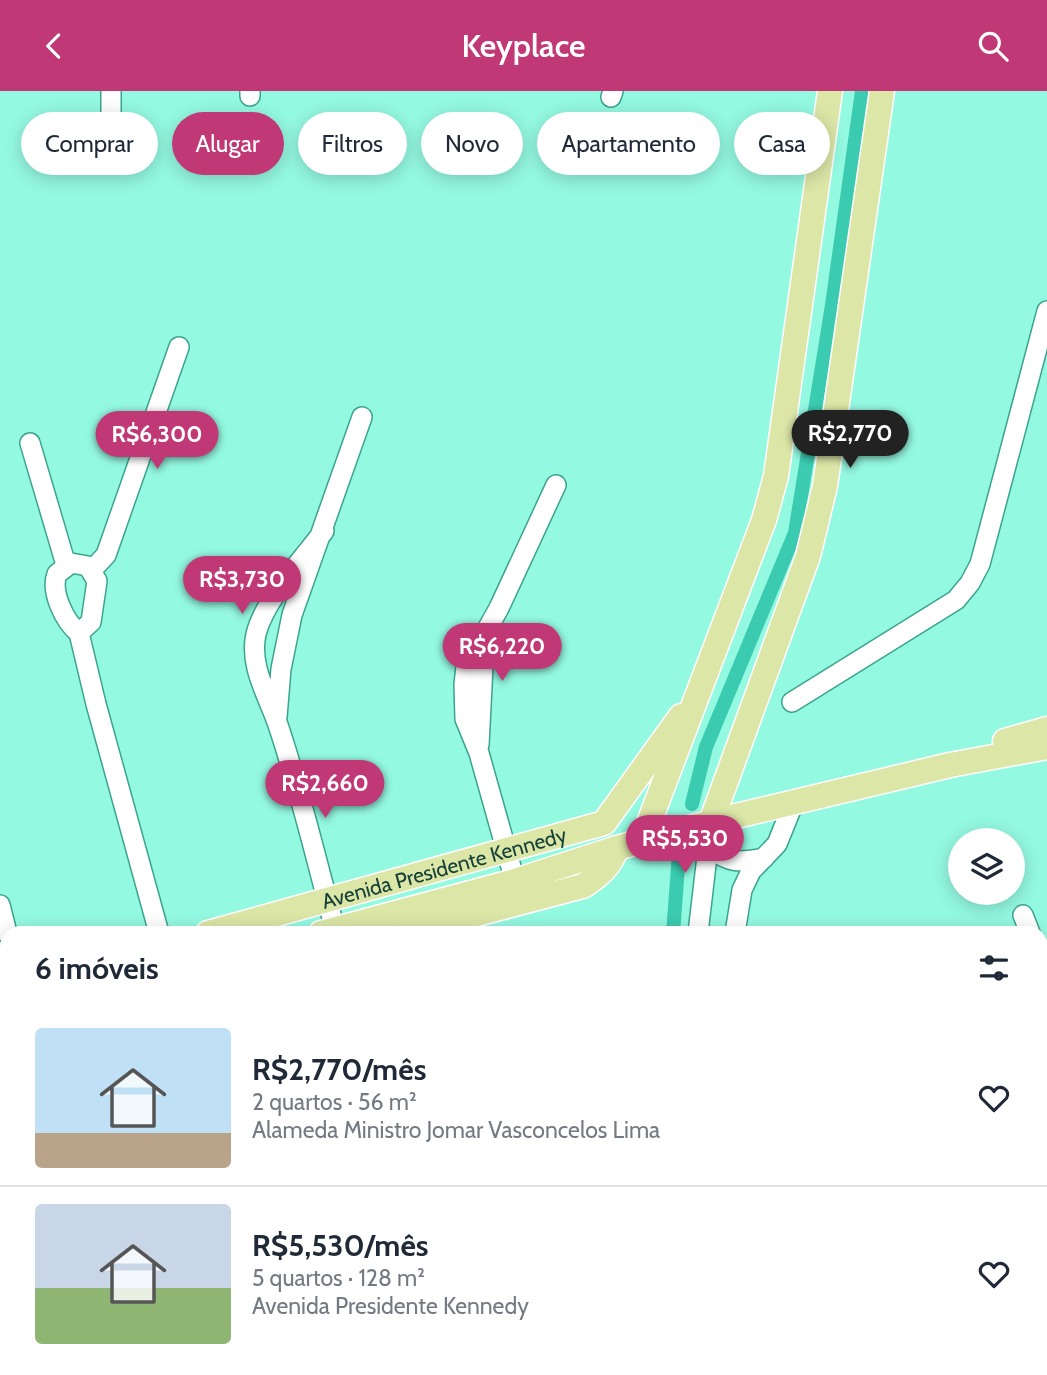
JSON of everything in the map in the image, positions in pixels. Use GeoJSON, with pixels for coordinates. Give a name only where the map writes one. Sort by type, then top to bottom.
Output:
{"type":"FeatureCollection","features":[{"type":"Feature","properties":{"kind":"main road"},"geometry":{"type":"LineString","coordinates":[[642,841],[764,520],[776,476],[830,91]]}},
{"type":"Feature","properties":{"kind":"main road"},"geometry":{"type":"LineString","coordinates":[[709,834],[808,557],[817,523],[825,486],[882,91]]}},
{"type":"Feature","properties":{"kind":"main road","name":"Avenida Presidente Kennedy"},"geometry":{"type":"LineString","coordinates":[[233,926],[604,823],[699,690]]}},
{"type":"Feature","properties":{"kind":"main road","name":"Avenida Presidente Kennedy"},"geometry":{"type":"LineString","coordinates":[[950,765],[985,748],[1047,729]]}},
{"type":"Feature","properties":{"kind":"main road","name":"Avenida Presidente Kennedy"},"geometry":{"type":"LineString","coordinates":[[347,926],[515,881],[642,841],[709,834],[794,803],[950,765],[1047,747]]}},
{"type":"Feature","properties":{"kind":"main road"},"geometry":{"type":"LineString","coordinates":[[430,926],[583,885],[601,875],[610,865],[617,848]]}},
{"type":"Feature","properties":{"kind":"street"},"geometry":{"type":"LineString","coordinates":[[111,91],[111,112]]}},
{"type":"Feature","properties":{"kind":"street"},"geometry":{"type":"LineString","coordinates":[[792,702],[956,600],[971,583],[980,564],[1047,311]]}},
{"type":"Feature","properties":{"kind":"street"},"geometry":{"type":"LineString","coordinates":[[92,570],[106,555],[179,347]]}},
{"type":"Feature","properties":{"kind":"street"},"geometry":{"type":"LineString","coordinates":[[277,721],[281,669],[292,615],[324,531],[362,417]]}},
{"type":"Feature","properties":{"kind":"street"},"geometry":{"type":"LineString","coordinates":[[30,443],[65,565]]}},
{"type":"Feature","properties":{"kind":"street"},"geometry":{"type":"LineString","coordinates":[[515,881],[479,753],[465,719],[466,667],[499,608],[556,485]]}},
{"type":"Feature","properties":{"kind":"street"},"geometry":{"type":"LineString","coordinates":[[324,531],[265,612],[254,652],[261,682],[277,721],[327,900],[328,926]]}},
{"type":"Feature","properties":{"kind":"street"},"geometry":{"type":"LineString","coordinates":[[79,633],[91,622],[97,580],[92,570],[77,563],[65,565],[57,574],[54,585],[67,623],[79,633],[157,926]]}},
{"type":"Feature","properties":{"kind":"street"},"geometry":{"type":"LineString","coordinates":[[256,641],[286,646]]}},
{"type":"Feature","properties":{"kind":"street"},"geometry":{"type":"LineString","coordinates":[[736,926],[742,890],[751,871],[777,844],[794,803]]}},
{"type":"Feature","properties":{"kind":"street"},"geometry":{"type":"LineString","coordinates":[[709,834],[724,859],[741,862],[764,858]]}},
{"type":"Feature","properties":{"kind":"street"},"geometry":{"type":"LineString","coordinates":[[699,926],[709,834]]}},
{"type":"Feature","properties":{"kind":"street"},"geometry":{"type":"LineString","coordinates":[[0,905],[5,926]]}},
{"type":"Feature","properties":{"kind":"waterway"},"geometry":{"type":"LineString","coordinates":[[692,804],[706,747],[795,533],[832,305],[862,91]]}},
{"type":"Feature","properties":{"kind":"waterway"},"geometry":{"type":"LineString","coordinates":[[674,926],[679,854]]}}]}
